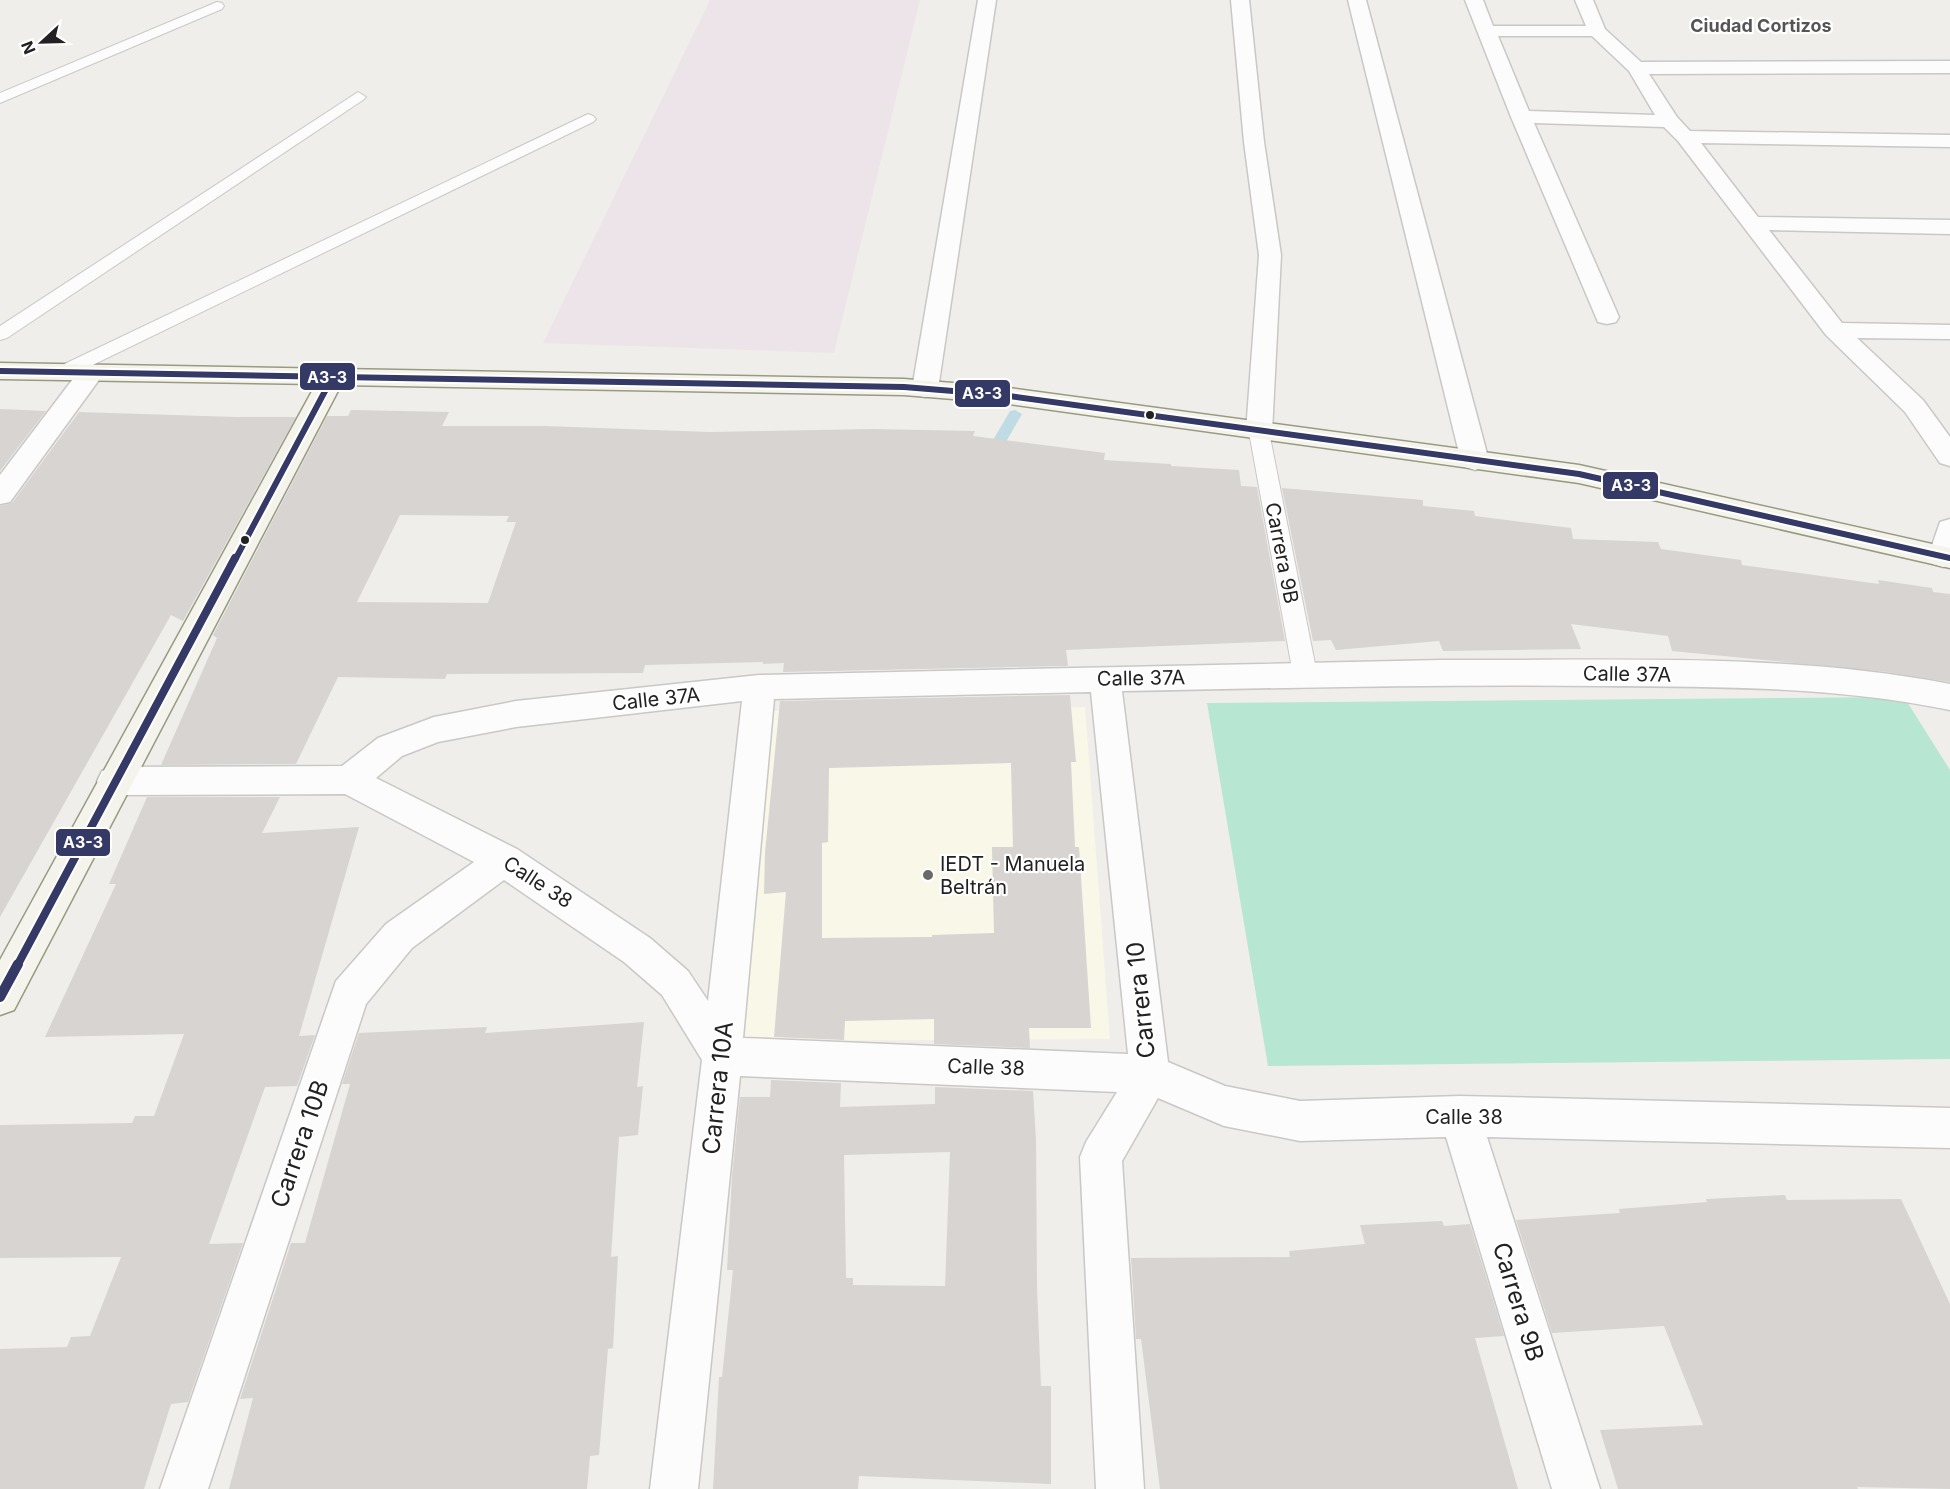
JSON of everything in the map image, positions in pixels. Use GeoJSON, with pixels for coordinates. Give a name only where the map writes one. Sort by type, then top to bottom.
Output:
{"type":"FeatureCollection","features":[{"type":"Feature","properties":{"kind":"main road"},"geometry":{"type":"LineString","coordinates":[[0,371],[925,389],[1002,395],[1579,474],[1946,558]]}},
{"type":"Feature","properties":{"kind":"main road"},"geometry":{"type":"LineString","coordinates":[[0,997],[332,378]]}},
{"type":"Feature","properties":{"kind":"street"},"geometry":{"type":"LineString","coordinates":[[925,389],[987,0]]}},
{"type":"Feature","properties":{"kind":"street"},"geometry":{"type":"LineString","coordinates":[[1240,0],[1254,142],[1270,255],[1259,432]]}},
{"type":"Feature","properties":{"kind":"street"},"geometry":{"type":"LineString","coordinates":[[1357,0],[1475,460]]}},
{"type":"Feature","properties":{"kind":"street"},"geometry":{"type":"LineString","coordinates":[[1474,0],[1521,117],[1608,317]]}},
{"type":"Feature","properties":{"kind":"street"},"geometry":{"type":"LineString","coordinates":[[1584,0],[1597,31],[1636,68],[1677,129],[1835,330],[1914,406],[1950,457]]}},
{"type":"Feature","properties":{"kind":"street"},"geometry":{"type":"LineString","coordinates":[[1485,31],[1597,31]]}},
{"type":"Feature","properties":{"kind":"street"},"geometry":{"type":"LineString","coordinates":[[1636,68],[1950,67]]}},
{"type":"Feature","properties":{"kind":"street"},"geometry":{"type":"LineString","coordinates":[[1521,117],[1677,129],[1950,141]]}},
{"type":"Feature","properties":{"kind":"street"},"geometry":{"type":"LineString","coordinates":[[1751,223],[1950,227]]}},
{"type":"Feature","properties":{"kind":"street"},"geometry":{"type":"LineString","coordinates":[[1835,330],[1950,332]]}},
{"type":"Feature","properties":{"kind":"street"},"geometry":{"type":"LineString","coordinates":[[0,495],[91,373]]}},
{"type":"Feature","properties":{"kind":"street"},"geometry":{"type":"LineString","coordinates":[[1946,558],[1950,529]]}},
{"type":"Feature","properties":{"kind":"street","name":"Calle 37A"},"geometry":{"type":"LineString","coordinates":[[349,780],[390,747],[434,730],[516,714],[759,687],[1454,672],[1771,675],[1894,686],[1950,698]]}},
{"type":"Feature","properties":{"kind":"street","name":"Carrera 10"},"geometry":{"type":"LineString","coordinates":[[1105,679],[1150,1074],[1101,1157],[1120,1489]]}},
{"type":"Feature","properties":{"kind":"street","name":"Carrera 10A"},"geometry":{"type":"LineString","coordinates":[[674,1489],[722,1056],[759,687]]}},
{"type":"Feature","properties":{"kind":"street","name":"Calle 38"},"geometry":{"type":"LineString","coordinates":[[114,781],[349,780],[504,860],[637,950],[675,983],[722,1056],[1150,1074],[1224,1106],[1300,1120],[1460,1116],[1950,1128]]}},
{"type":"Feature","properties":{"kind":"street","name":"Carrera 10B"},"geometry":{"type":"LineString","coordinates":[[184,1489],[350,994],[399,936],[504,860]]}},
{"type":"Feature","properties":{"kind":"street","name":"Carrera 9B"},"geometry":{"type":"LineString","coordinates":[[1460,1116],[1576,1489]]}},
{"type":"Feature","properties":{"kind":"lane"},"geometry":{"type":"LineString","coordinates":[[0,98],[217,6]]}},
{"type":"Feature","properties":{"kind":"lane"},"geometry":{"type":"LineString","coordinates":[[0,334],[358,97]]}},
{"type":"Feature","properties":{"kind":"lane"},"geometry":{"type":"LineString","coordinates":[[63,372],[588,118]]}},
{"type":"Feature","properties":{"kind":"lane","name":"Carrera 9B"},"geometry":{"type":"LineString","coordinates":[[1259,432],[1305,674]]}},
{"type":"Feature","properties":{"kind":"shaded area"},"geometry":{"type":"Polygon","coordinates":[[[710,0],[920,0],[834,353],[543,343],[710,0]]]}},
{"type":"Feature","properties":{"kind":"shaded area","name":"IEDT - Manuela Beltrán"},"geometry":{"type":"Polygon","coordinates":[[[1085,707],[1110,1039],[743,1041],[773,711],[1085,707]]]}},
{"type":"Feature","properties":{"kind":"green space"},"geometry":{"type":"Polygon","coordinates":[[[1904,697],[1950,770],[1950,1059],[1268,1066],[1207,703],[1904,697]]]}},
{"type":"Feature","properties":{"kind":"building"},"geometry":{"type":"Polygon","coordinates":[[[0,409],[46,411],[0,471],[0,409]]]}},
{"type":"Feature","properties":{"kind":"building"},"geometry":{"type":"Polygon","coordinates":[[[351,410],[449,412],[442,426],[545,426],[709,432],[872,429],[975,431],[973,436],[1105,453],[1104,460],[1239,470],[1241,486],[1257,487],[1285,641],[1066,650],[1068,666],[783,672],[784,663],[763,664],[763,662],[645,665],[643,673],[447,674],[445,679],[338,677],[296,764],[161,765],[217,638],[213,635],[327,416],[348,416],[351,410]],[[400,515],[357,602],[488,603],[516,522],[506,522],[509,516],[400,515]]]}},
{"type":"Feature","properties":{"kind":"building"},"geometry":{"type":"Polygon","coordinates":[[[79,412],[296,417],[183,621],[171,615],[0,917],[0,506],[12,503],[79,412]]]}},
{"type":"Feature","properties":{"kind":"building"},"geometry":{"type":"Polygon","coordinates":[[[1282,488],[1423,500],[1423,506],[1474,511],[1475,516],[1571,528],[1573,539],[1658,542],[1661,549],[1741,560],[1742,565],[1879,584],[1878,580],[1932,588],[1933,592],[1950,594],[1950,682],[1887,672],[1672,651],[1668,636],[1571,624],[1581,649],[1443,651],[1439,641],[1336,650],[1331,640],[1313,641],[1282,488]]]}},
{"type":"Feature","properties":{"kind":"building","name":"IEDT - Manuela Beltrán"},"geometry":{"type":"Polygon","coordinates":[[[1070,695],[1076,762],[1071,762],[1075,847],[1079,847],[1091,1028],[1029,1028],[1030,1048],[934,1044],[934,1019],[845,1021],[844,1040],[774,1037],[786,892],[764,894],[765,853],[780,701],[1070,695]],[[1011,763],[829,768],[828,842],[822,843],[822,938],[932,937],[932,935],[994,933],[992,847],[1013,847],[1011,763]]]}},
{"type":"Feature","properties":{"kind":"building"},"geometry":{"type":"Polygon","coordinates":[[[147,797],[280,797],[262,833],[359,827],[299,1036],[315,1035],[297,1086],[265,1087],[209,1244],[243,1243],[188,1402],[171,1404],[144,1489],[0,1489],[0,1349],[67,1347],[71,1337],[90,1336],[121,1257],[0,1258],[0,1125],[132,1123],[135,1116],[154,1116],[184,1034],[45,1037],[116,884],[109,884],[147,797]]]}},
{"type":"Feature","properties":{"kind":"building"},"geometry":{"type":"Polygon","coordinates":[[[644,1022],[637,1087],[643,1086],[638,1135],[619,1137],[611,1257],[618,1256],[613,1348],[608,1349],[599,1455],[590,1456],[587,1489],[229,1489],[253,1398],[240,1399],[291,1243],[305,1243],[350,1084],[342,1084],[359,1033],[487,1027],[485,1033],[644,1022]]]}},
{"type":"Feature","properties":{"kind":"building"},"geometry":{"type":"Polygon","coordinates":[[[771,1080],[841,1083],[840,1107],[935,1104],[935,1087],[1033,1091],[1041,1386],[1051,1386],[1051,1484],[859,1476],[858,1489],[713,1489],[719,1377],[722,1377],[733,1270],[727,1270],[732,1176],[740,1097],[770,1097],[771,1080]],[[950,1152],[844,1155],[846,1278],[853,1278],[853,1285],[945,1286],[950,1152]]]}},
{"type":"Feature","properties":{"kind":"building"},"geometry":{"type":"Polygon","coordinates":[[[1785,1195],[1787,1200],[1901,1199],[1950,1304],[1950,1489],[1857,1487],[1858,1489],[1618,1489],[1600,1430],[1703,1425],[1664,1326],[1552,1333],[1516,1220],[1620,1213],[1619,1209],[1707,1202],[1706,1199],[1785,1195]]]}},
{"type":"Feature","properties":{"kind":"building"},"geometry":{"type":"Polygon","coordinates":[[[1442,1221],[1444,1226],[1470,1224],[1504,1336],[1475,1338],[1518,1489],[1160,1489],[1141,1339],[1136,1339],[1131,1258],[1290,1257],[1289,1251],[1365,1244],[1360,1225],[1442,1221]]]}},
{"type":"Feature","properties":{"kind":"waterway"},"geometry":{"type":"LineString","coordinates":[[993,459],[996,447],[1015,414]]}},
{"type":"Feature","properties":{"kind":"transit line","name":"A3-3"},"geometry":{"type":"LineString","coordinates":[[0,371],[904,387],[1002,395],[1579,474],[1950,558]]}},
{"type":"Feature","properties":{"kind":"transit line","name":"A3-3"},"geometry":{"type":"LineString","coordinates":[[0,997],[332,378]]}},
{"type":"Feature","properties":{"kind":"place","name":"IEDT - Manuela Beltrán"},"geometry":{"type":"Point","coordinates":[928,875]}},
{"type":"Feature","properties":{"kind":"district","name":"Ciudad Cortizos"},"geometry":{"type":"Point","coordinates":[1761,26]}}]}
